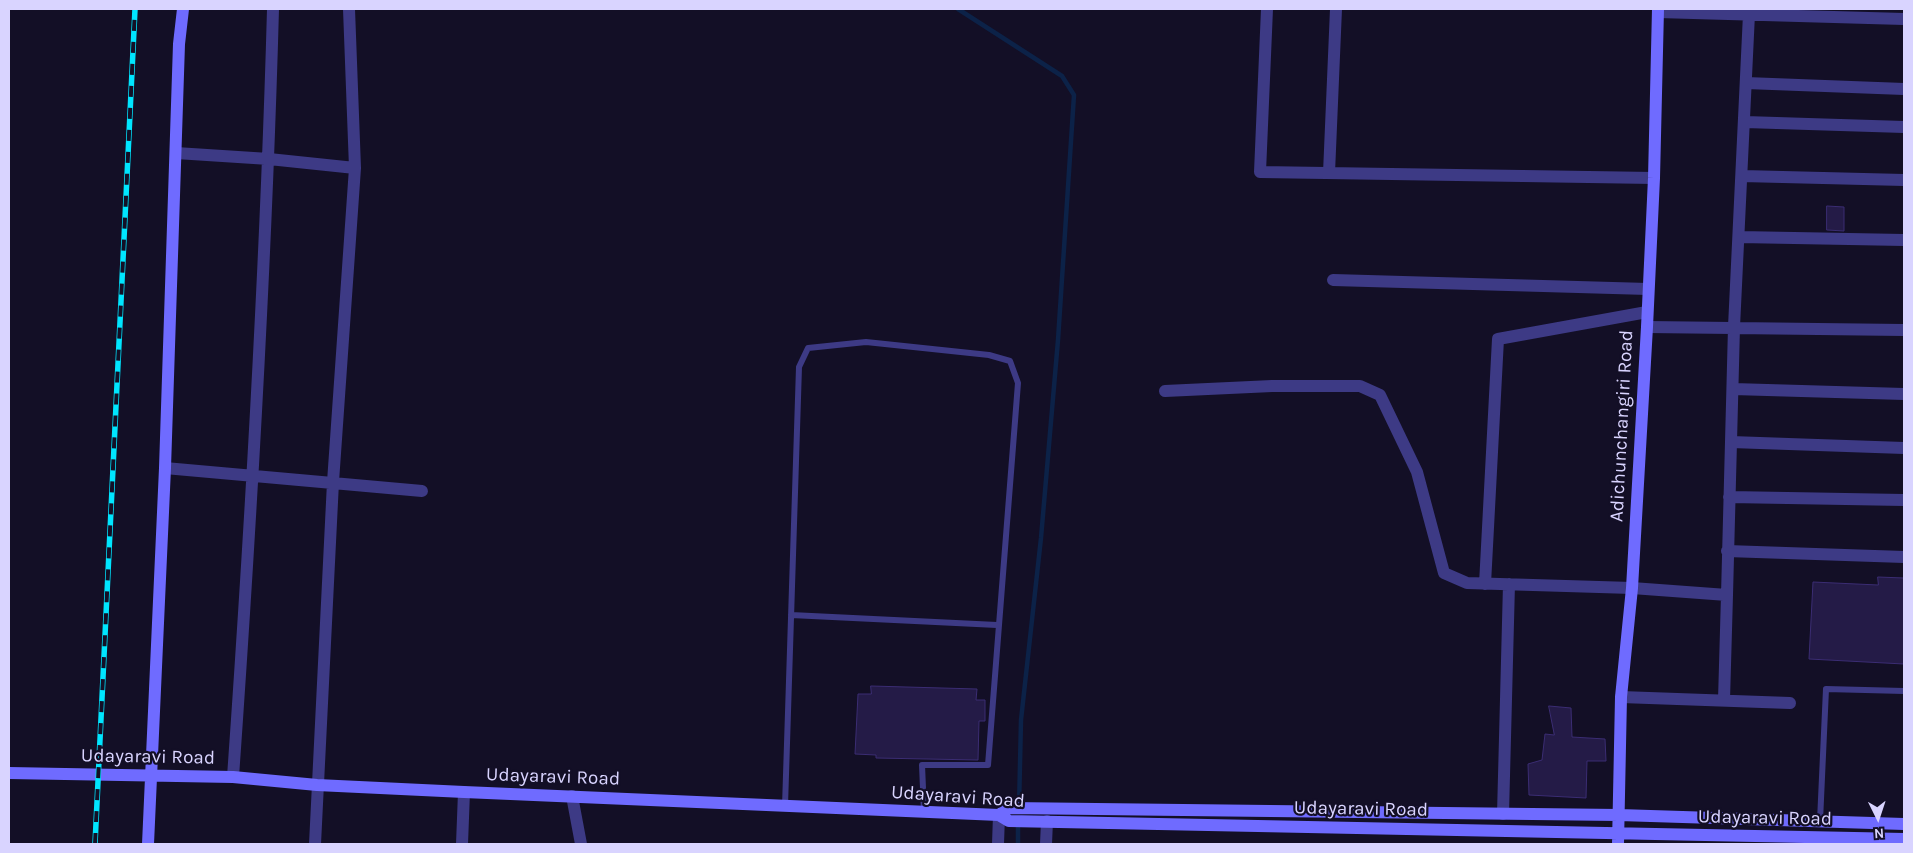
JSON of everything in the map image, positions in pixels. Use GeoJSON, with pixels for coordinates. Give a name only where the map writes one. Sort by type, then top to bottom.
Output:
{"type":"FeatureCollection","features":[{"type":"Feature","properties":{"kind":"street"},"geometry":{"type":"LineString","coordinates":[[148,844],[165,468],[179,44],[183,9]]}},
{"type":"Feature","properties":{"kind":"street"},"geometry":{"type":"LineString","coordinates":[[233,777],[254,475],[269,159],[273,9]]}},
{"type":"Feature","properties":{"kind":"street"},"geometry":{"type":"LineString","coordinates":[[315,844],[333,482],[355,168],[349,9]]}},
{"type":"Feature","properties":{"kind":"street"},"geometry":{"type":"LineString","coordinates":[[1267,9],[1260,172],[1654,178]]}},
{"type":"Feature","properties":{"kind":"street"},"geometry":{"type":"LineString","coordinates":[[1328,173],[1336,9]]}},
{"type":"Feature","properties":{"kind":"street"},"geometry":{"type":"LineString","coordinates":[[1658,11],[1904,19]]}},
{"type":"Feature","properties":{"kind":"street","name":"Adichunchangiri Road"},"geometry":{"type":"LineString","coordinates":[[1618,839],[1620,697],[1632,588],[1654,178],[1658,11]]}},
{"type":"Feature","properties":{"kind":"street"},"geometry":{"type":"LineString","coordinates":[[1724,700],[1734,327],[1750,14]]}},
{"type":"Feature","properties":{"kind":"street"},"geometry":{"type":"LineString","coordinates":[[1746,83],[1904,88]]}},
{"type":"Feature","properties":{"kind":"street"},"geometry":{"type":"LineString","coordinates":[[1744,122],[1904,127]]}},
{"type":"Feature","properties":{"kind":"street"},"geometry":{"type":"LineString","coordinates":[[176,153],[269,159],[355,168]]}},
{"type":"Feature","properties":{"kind":"street"},"geometry":{"type":"LineString","coordinates":[[1742,176],[1904,180]]}},
{"type":"Feature","properties":{"kind":"street"},"geometry":{"type":"LineString","coordinates":[[1739,237],[1904,240]]}},
{"type":"Feature","properties":{"kind":"street"},"geometry":{"type":"LineString","coordinates":[[1333,280],[1648,289]]}},
{"type":"Feature","properties":{"kind":"street"},"geometry":{"type":"LineString","coordinates":[[1485,584],[1498,339],[1647,312]]}},
{"type":"Feature","properties":{"kind":"street"},"geometry":{"type":"LineString","coordinates":[[1646,327],[1904,330]]}},
{"type":"Feature","properties":{"kind":"street"},"geometry":{"type":"LineString","coordinates":[[1165,391],[1272,386],[1360,386],[1380,395],[1417,472],[1444,573],[1467,583],[1632,588],[1727,595]]}},
{"type":"Feature","properties":{"kind":"street"},"geometry":{"type":"LineString","coordinates":[[1733,389],[1904,394]]}},
{"type":"Feature","properties":{"kind":"street"},"geometry":{"type":"LineString","coordinates":[[1731,442],[1904,448]]}},
{"type":"Feature","properties":{"kind":"street"},"geometry":{"type":"LineString","coordinates":[[165,468],[422,491]]}},
{"type":"Feature","properties":{"kind":"street"},"geometry":{"type":"LineString","coordinates":[[1729,497],[1904,500]]}},
{"type":"Feature","properties":{"kind":"street"},"geometry":{"type":"LineString","coordinates":[[1727,551],[1904,558]]}},
{"type":"Feature","properties":{"kind":"street"},"geometry":{"type":"LineString","coordinates":[[1503,814],[1509,584]]}},
{"type":"Feature","properties":{"kind":"street"},"geometry":{"type":"LineString","coordinates":[[1620,697],[1790,703]]}},
{"type":"Feature","properties":{"kind":"street","name":"Udayaravi Road"},"geometry":{"type":"LineString","coordinates":[[9,773],[233,777],[317,784],[464,792],[924,812],[1004,818],[1503,814],[1618,815],[1904,824]]}},
{"type":"Feature","properties":{"kind":"street"},"geometry":{"type":"LineString","coordinates":[[462,844],[464,792]]}},
{"type":"Feature","properties":{"kind":"street"},"geometry":{"type":"LineString","coordinates":[[572,796],[582,844]]}},
{"type":"Feature","properties":{"kind":"street"},"geometry":{"type":"LineString","coordinates":[[998,844],[1004,818],[1009,808],[1044,817],[1046,844]]}},
{"type":"Feature","properties":{"kind":"street","name":"Udayaravi Road"},"geometry":{"type":"LineString","coordinates":[[1044,817],[1618,839],[1796,841],[1904,839]]}},
{"type":"Feature","properties":{"kind":"lane"},"geometry":{"type":"LineString","coordinates":[[785,806],[799,367],[808,348],[866,342],[989,355],[1010,361],[1018,383],[988,765],[922,765],[924,812]]}},
{"type":"Feature","properties":{"kind":"lane"},"geometry":{"type":"LineString","coordinates":[[791,615],[998,625]]}},
{"type":"Feature","properties":{"kind":"lane"},"geometry":{"type":"LineString","coordinates":[[1820,821],[1826,688],[1904,691]]}},
{"type":"Feature","properties":{"kind":"building"},"geometry":{"type":"Polygon","coordinates":[[[1827,206],[1844,207],[1844,231],[1827,230],[1827,206]]]}},
{"type":"Feature","properties":{"kind":"building"},"geometry":{"type":"Polygon","coordinates":[[[1878,577],[1904,578],[1904,664],[1809,659],[1813,582],[1878,585],[1878,577]]]}},
{"type":"Feature","properties":{"kind":"building"},"geometry":{"type":"Polygon","coordinates":[[[871,686],[977,689],[976,700],[985,700],[985,721],[979,721],[978,760],[876,758],[876,755],[855,754],[858,694],[871,694],[871,686]]]}},
{"type":"Feature","properties":{"kind":"building"},"geometry":{"type":"Polygon","coordinates":[[[1549,706],[1571,708],[1572,737],[1605,739],[1606,761],[1587,761],[1586,798],[1529,795],[1528,764],[1542,760],[1545,734],[1554,735],[1549,706]]]}},
{"type":"Feature","properties":{"kind":"waterway"},"geometry":{"type":"LineString","coordinates":[[958,9],[1062,76],[1074,95],[1058,340],[1041,538],[1021,720],[1019,808]]}},
{"type":"Feature","properties":{"kind":"waterway"},"geometry":{"type":"LineString","coordinates":[[1018,823],[1018,844]]}},
{"type":"Feature","properties":{"kind":"railway"},"geometry":{"type":"LineString","coordinates":[[95,844],[135,9]]}}]}
